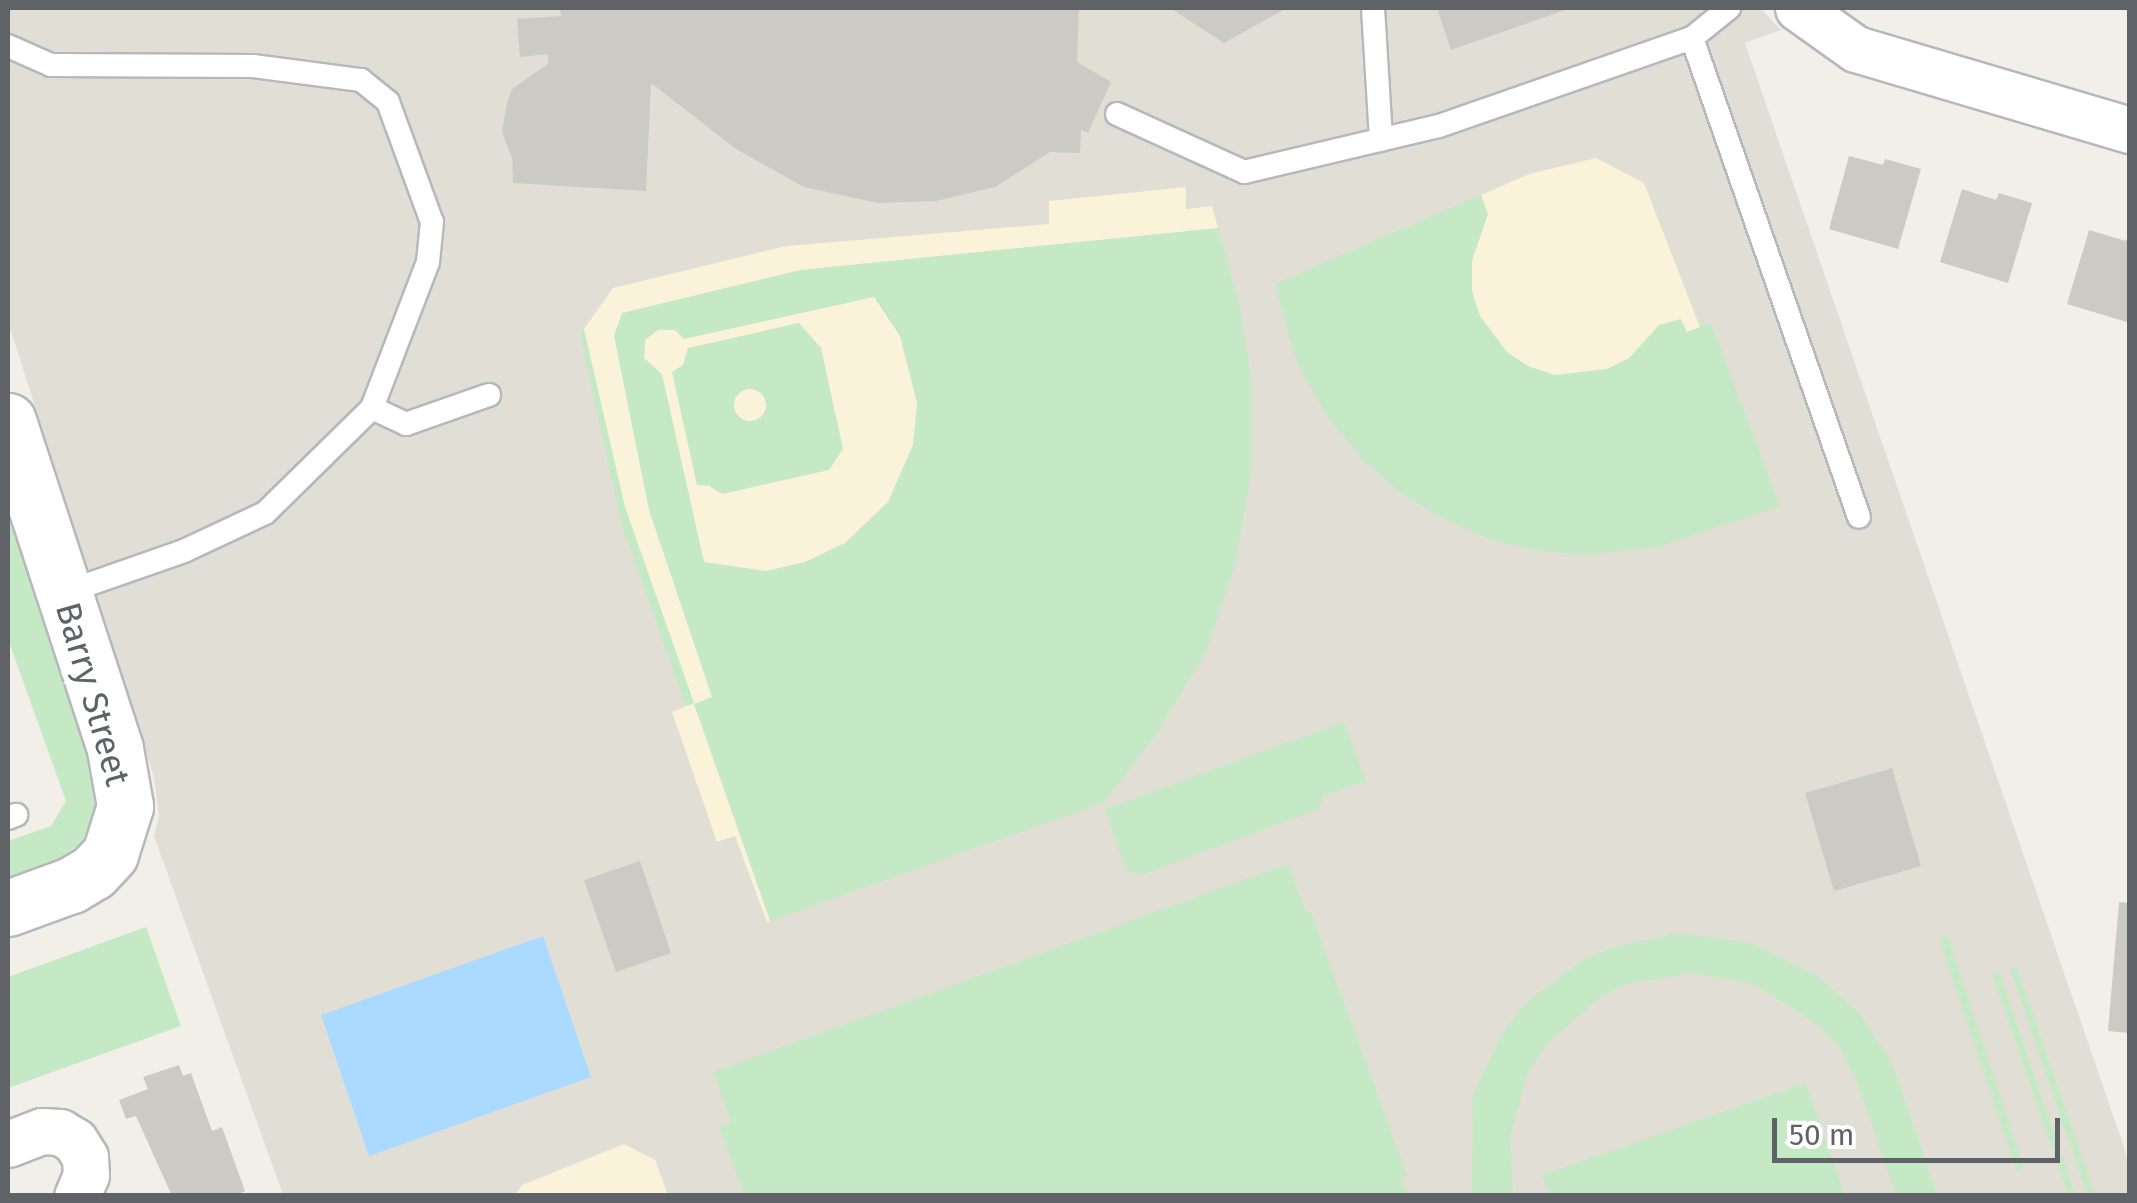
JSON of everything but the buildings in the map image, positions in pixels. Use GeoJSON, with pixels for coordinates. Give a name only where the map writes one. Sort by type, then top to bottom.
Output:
{"type":"FeatureCollection","features":[{"type":"Feature","properties":{"kind":"street"},"geometry":{"type":"LineString","coordinates":[[1798,8],[1856,49],[2130,130]]}},
{"type":"Feature","properties":{"kind":"street","name":"Barry Street"},"geometry":{"type":"LineString","coordinates":[[8,422],[124,780],[121,830],[110,854],[93,872],[71,885],[8,908]]}},
{"type":"Feature","properties":{"kind":"street"},"geometry":{"type":"LineString","coordinates":[[8,1144],[42,1132],[60,1132],[75,1141],[85,1156],[86,1175],[77,1196]]}},
{"type":"Feature","properties":{"kind":"lane"},"geometry":{"type":"LineString","coordinates":[[1374,8],[1382,140]]}},
{"type":"Feature","properties":{"kind":"lane"},"geometry":{"type":"LineString","coordinates":[[1117,114],[1244,172],[1439,126],[1692,38],[1728,8]]}},
{"type":"Feature","properties":{"kind":"lane"},"geometry":{"type":"LineString","coordinates":[[1692,38],[1859,518]]}},
{"type":"Feature","properties":{"kind":"lane"},"geometry":{"type":"LineString","coordinates":[[9,50],[51,64],[253,66],[361,80],[388,102],[432,222],[428,262],[372,408],[266,513],[184,551],[64,593]]}},
{"type":"Feature","properties":{"kind":"lane"},"geometry":{"type":"LineString","coordinates":[[372,408],[406,424],[489,395]]}},
{"type":"Feature","properties":{"kind":"shaded area"},"geometry":{"type":"Polygon","coordinates":[[[8,8],[1760,8],[1781,30],[1745,43],[2129,1162],[2129,1195],[283,1195],[154,836],[159,815],[154,777],[8,322],[8,8]]]}},
{"type":"Feature","properties":{"kind":"green space"},"geometry":{"type":"Polygon","coordinates":[[[1596,158],[1644,183],[1700,326],[1711,323],[1780,506],[1658,547],[1584,555],[1492,540],[1444,519],[1402,494],[1362,459],[1325,413],[1296,361],[1275,284],[1529,174],[1596,158]]]}},
{"type":"Feature","properties":{"kind":"green space"},"geometry":{"type":"Polygon","coordinates":[[[1186,187],[1187,209],[1212,206],[1240,308],[1251,376],[1251,473],[1235,564],[1205,654],[1152,740],[1103,803],[767,922],[735,836],[717,842],[672,712],[686,707],[621,523],[580,334],[613,288],[786,246],[1049,224],[1049,201],[1186,187]]]}},
{"type":"Feature","properties":{"kind":"green space"},"geometry":{"type":"Polygon","coordinates":[[[8,507],[92,770],[97,799],[93,822],[79,845],[51,863],[8,879],[8,841],[51,826],[66,801],[8,639],[8,507]]]}},
{"type":"Feature","properties":{"kind":"green space"},"geometry":{"type":"Polygon","coordinates":[[[1344,722],[1366,781],[1323,796],[1319,809],[1141,875],[1131,873],[1124,864],[1105,809],[1344,722]]]}},
{"type":"Feature","properties":{"kind":"green space"},"geometry":{"type":"Polygon","coordinates":[[[1288,864],[1306,913],[1311,912],[1407,1175],[1401,1178],[1407,1195],[744,1195],[719,1127],[731,1122],[713,1072],[1288,864]]]}},
{"type":"Feature","properties":{"kind":"green space"},"geometry":{"type":"Polygon","coordinates":[[[146,927],[181,1026],[8,1088],[8,977],[146,927]]]}},
{"type":"Feature","properties":{"kind":"green space"},"geometry":{"type":"Polygon","coordinates":[[[1679,933],[1755,944],[1815,974],[1861,1015],[1893,1065],[1937,1195],[1896,1195],[1856,1080],[1840,1048],[1814,1022],[1753,984],[1692,973],[1624,984],[1594,1002],[1545,1046],[1527,1075],[1510,1137],[1513,1195],[1472,1195],[1473,1093],[1504,1030],[1529,1000],[1583,960],[1612,948],[1679,933]]]}},
{"type":"Feature","properties":{"kind":"green space"},"geometry":{"type":"Polygon","coordinates":[[[1947,935],[2024,1168],[2016,1170],[1939,938],[1947,935]]]}},
{"type":"Feature","properties":{"kind":"green space"},"geometry":{"type":"Polygon","coordinates":[[[2017,967],[2094,1192],[2087,1194],[2010,969],[2017,967]]]}},
{"type":"Feature","properties":{"kind":"green space"},"geometry":{"type":"Polygon","coordinates":[[[1999,972],[2075,1195],[2068,1195],[1992,974],[1999,972]]]}},
{"type":"Feature","properties":{"kind":"green space"},"geometry":{"type":"Polygon","coordinates":[[[1806,1083],[1845,1195],[1550,1195],[1542,1175],[1806,1083]]]}},
{"type":"Feature","properties":{"kind":"sand"},"geometry":{"type":"Polygon","coordinates":[[[1596,158],[1644,183],[1700,327],[1687,332],[1681,319],[1659,325],[1629,358],[1607,369],[1555,375],[1528,366],[1507,352],[1480,316],[1472,291],[1472,261],[1488,214],[1481,195],[1529,174],[1596,158]]]}},
{"type":"Feature","properties":{"kind":"sand"},"geometry":{"type":"Polygon","coordinates":[[[1186,187],[1186,209],[1212,206],[1218,228],[800,270],[622,313],[614,336],[649,510],[712,697],[694,704],[770,921],[767,922],[735,836],[717,842],[672,712],[694,703],[625,507],[584,329],[613,288],[786,246],[1049,224],[1049,201],[1186,187]]]}},
{"type":"Feature","properties":{"kind":"sand"},"geometry":{"type":"Polygon","coordinates":[[[874,297],[900,336],[917,403],[913,445],[888,502],[845,543],[805,562],[766,571],[704,562],[662,374],[644,358],[645,340],[658,330],[675,330],[684,339],[874,297]],[[799,323],[688,348],[683,365],[672,372],[697,485],[709,486],[722,494],[829,470],[843,449],[821,348],[799,323]]]}},
{"type":"Feature","properties":{"kind":"sand"},"geometry":{"type":"Polygon","coordinates":[[[750,389],[761,394],[766,405],[761,416],[750,421],[739,416],[734,405],[739,394],[750,389]]]}},
{"type":"Feature","properties":{"kind":"sand"},"geometry":{"type":"Polygon","coordinates":[[[624,1144],[655,1160],[668,1195],[515,1195],[522,1185],[624,1144]]]}},
{"type":"Feature","properties":{"kind":"water"},"geometry":{"type":"Polygon","coordinates":[[[543,936],[591,1077],[369,1156],[321,1015],[543,936]]]}}]}
